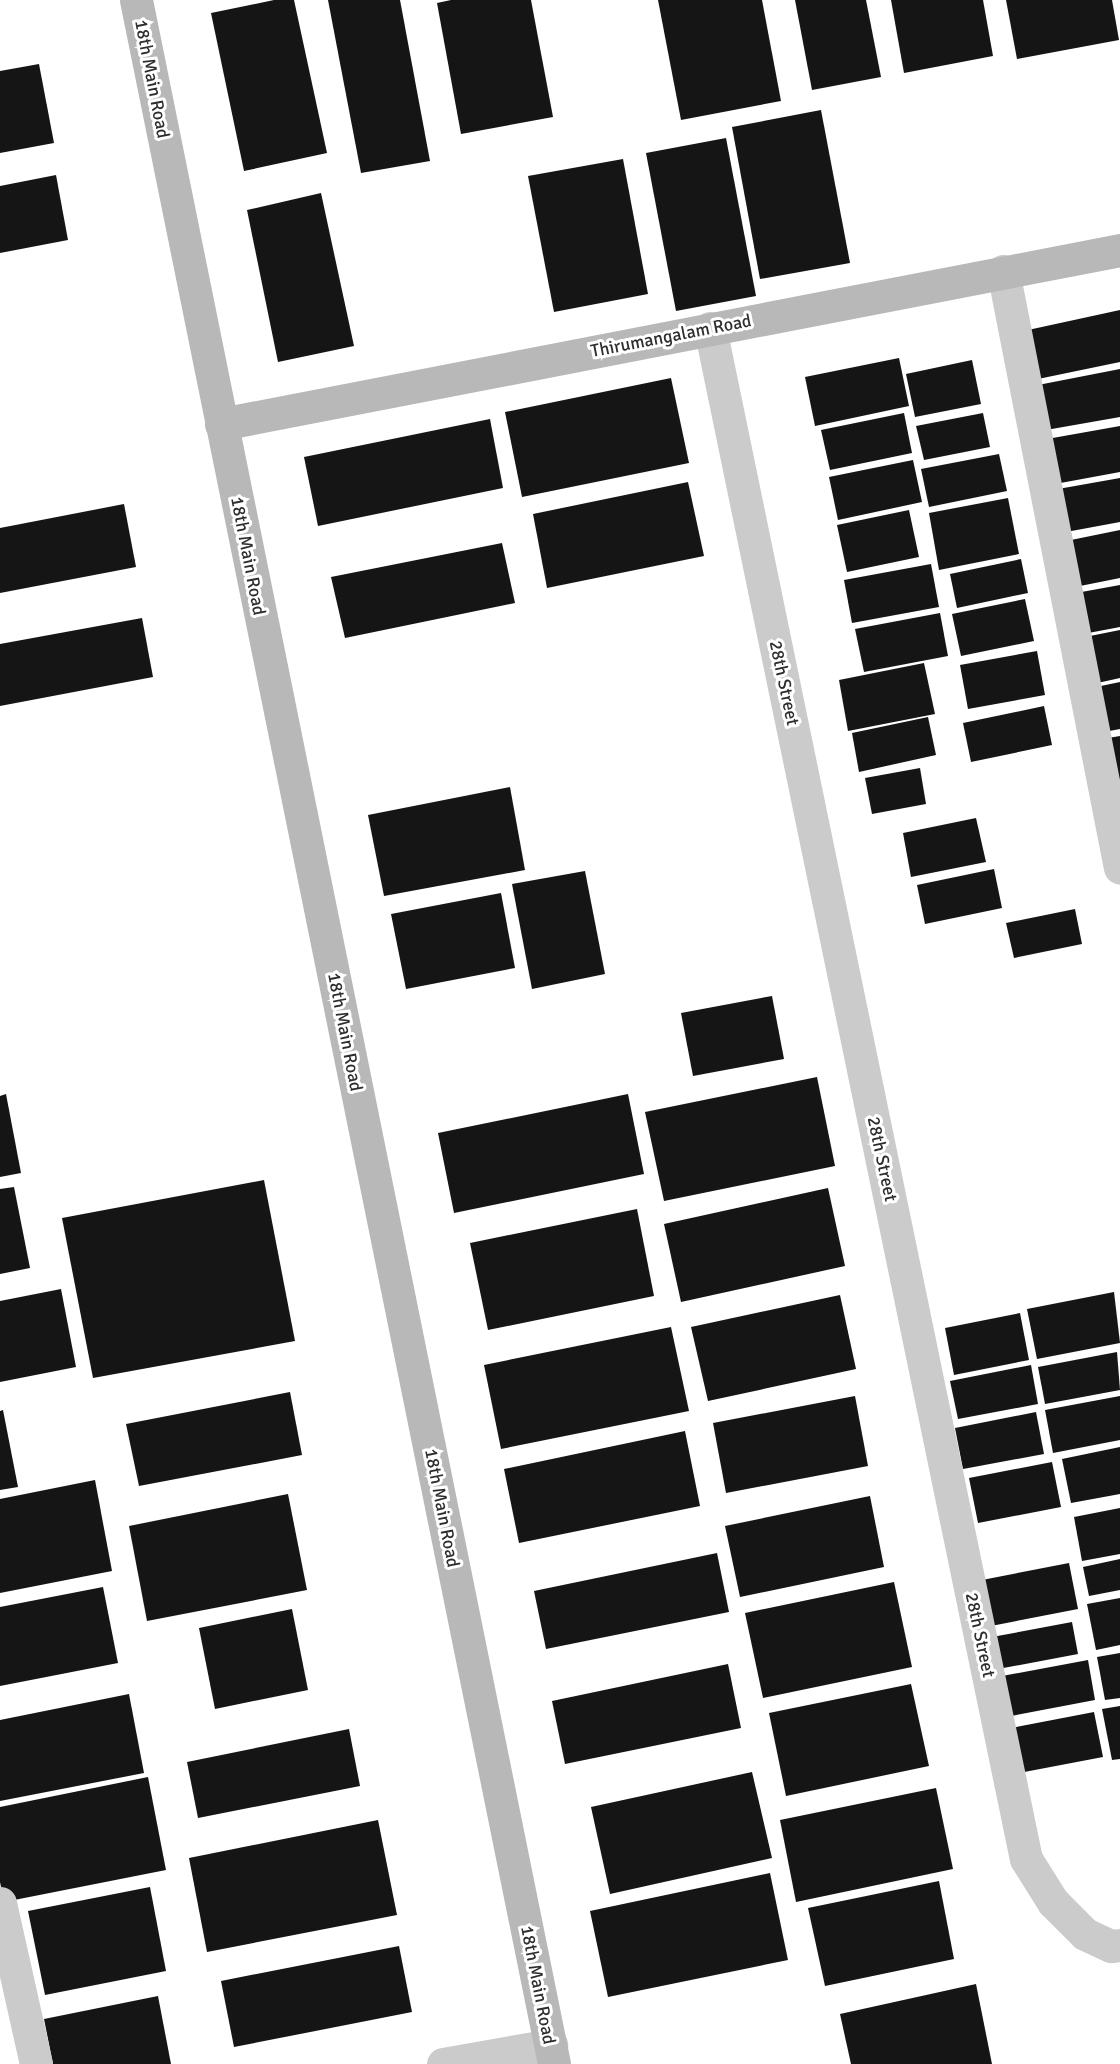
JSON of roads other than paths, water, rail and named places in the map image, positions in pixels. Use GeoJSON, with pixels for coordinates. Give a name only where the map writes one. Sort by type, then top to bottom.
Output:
{"type":"FeatureCollection","features":[{"type":"Feature","properties":{"kind":"street","name":"18th Main Road"},"geometry":{"type":"LineString","coordinates":[[136,0],[552,2054]]}},
{"type":"Feature","properties":{"kind":"street","name":"Thirumangalam Road"},"geometry":{"type":"LineString","coordinates":[[221,424],[1120,250]]}},
{"type":"Feature","properties":{"kind":"street"},"geometry":{"type":"LineString","coordinates":[[1003,272],[1120,868]]}},
{"type":"Feature","properties":{"kind":"street","name":"28th Street"},"geometry":{"type":"LineString","coordinates":[[710,328],[1026,1859],[1053,1902],[1084,1934],[1111,1946],[1120,1945]]}},
{"type":"Feature","properties":{"kind":"street"},"geometry":{"type":"LineString","coordinates":[[1,1909],[36,2064]]}},
{"type":"Feature","properties":{"kind":"street"},"geometry":{"type":"LineString","coordinates":[[443,2064],[552,2054]]}}]}
